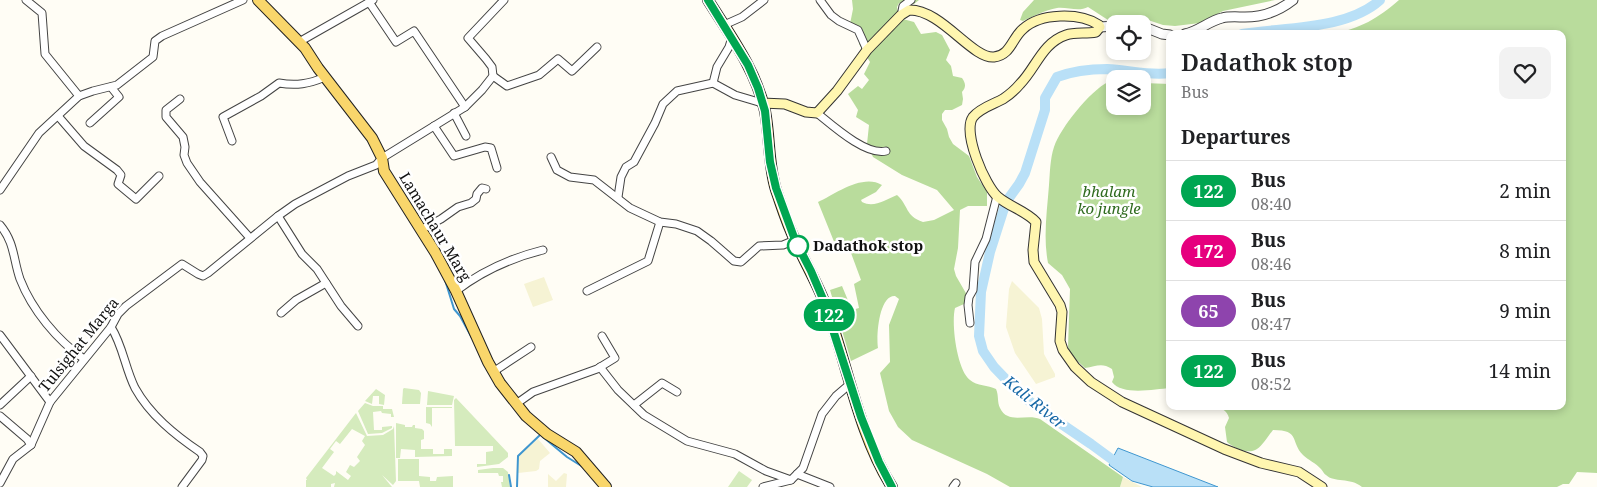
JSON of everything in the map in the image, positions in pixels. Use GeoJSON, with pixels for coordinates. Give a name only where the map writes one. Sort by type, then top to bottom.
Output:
{"type":"FeatureCollection","features":[{"type":"Feature","properties":{"kind":"main road","name":"Lamachaur Marg"},"geometry":{"type":"LineString","coordinates":[[258,0],[300,42],[372,138],[382,158],[384,171],[422,229],[456,291],[478,343],[494,372],[516,404],[540,429],[576,452],[606,487]]}},
{"type":"Feature","properties":{"kind":"main road"},"geometry":{"type":"LineString","coordinates":[[708,0],[754,77],[765,111],[770,162],[776,188],[795,240],[823,299],[850,384],[879,462],[892,487]]}},
{"type":"Feature","properties":{"kind":"main road"},"geometry":{"type":"LineString","coordinates":[[762,103],[785,104],[806,112],[817,113],[837,92],[867,50],[904,13],[915,10],[925,13],[980,53],[992,57],[1006,52],[1022,29],[1039,20],[1073,18],[1096,23],[1100,27],[1093,32],[1072,33],[1058,38],[1046,48],[1020,84],[1004,98],[972,118],[970,127],[972,143],[983,172],[1000,198],[1035,220],[1037,224],[1033,250],[1034,262],[1057,299],[1062,312],[1060,341],[1063,350],[1080,373],[1122,402],[1224,449],[1261,463],[1299,472],[1322,487]]}},
{"type":"Feature","properties":{"kind":"street"},"geometry":{"type":"LineString","coordinates":[[26,0],[42,13],[45,54],[79,96]]}},
{"type":"Feature","properties":{"kind":"street"},"geometry":{"type":"LineString","coordinates":[[0,190],[39,133],[79,96],[117,85],[153,57],[156,41],[162,36],[242,0]]}},
{"type":"Feature","properties":{"kind":"street"},"geometry":{"type":"LineString","coordinates":[[504,0],[468,38],[492,68],[493,76],[507,86],[539,75],[558,59],[572,71],[597,47]]}},
{"type":"Feature","properties":{"kind":"street"},"geometry":{"type":"LineString","coordinates":[[724,25],[742,17],[764,0]]}},
{"type":"Feature","properties":{"kind":"street"},"geometry":{"type":"LineString","coordinates":[[820,0],[831,15],[858,30],[867,50]]}},
{"type":"Feature","properties":{"kind":"street"},"geometry":{"type":"LineString","coordinates":[[904,13],[902,12],[903,6],[911,0]]}},
{"type":"Feature","properties":{"kind":"street"},"geometry":{"type":"LineString","coordinates":[[1199,30],[1223,18],[1254,17],[1267,14],[1280,9],[1293,0]]}},
{"type":"Feature","properties":{"kind":"street"},"geometry":{"type":"LineString","coordinates":[[300,42],[371,1],[396,42],[414,31],[465,106]]}},
{"type":"Feature","properties":{"kind":"street"},"geometry":{"type":"LineString","coordinates":[[1100,27],[1106,27]]}},
{"type":"Feature","properties":{"kind":"street"},"geometry":{"type":"LineString","coordinates":[[1151,30],[1166,34]]}},
{"type":"Feature","properties":{"kind":"street"},"geometry":{"type":"LineString","coordinates":[[713,83],[717,67],[732,38]]}},
{"type":"Feature","properties":{"kind":"street","name":"Tulsighat Marga"},"geometry":{"type":"LineString","coordinates":[[0,483],[13,459],[31,446],[50,402],[126,306],[174,268],[182,264],[203,276],[278,216],[315,192],[376,165],[382,158],[465,106],[482,90],[493,76]]}},
{"type":"Feature","properties":{"kind":"street"},"geometry":{"type":"LineString","coordinates":[[232,141],[223,117],[261,96],[279,83],[301,84],[314,82],[325,77]]}},
{"type":"Feature","properties":{"kind":"street"},"geometry":{"type":"LineString","coordinates":[[618,197],[621,177],[626,167],[634,162],[663,104],[677,91],[713,83],[735,95],[762,103]]}},
{"type":"Feature","properties":{"kind":"street"},"geometry":{"type":"LineString","coordinates":[[90,123],[119,97],[111,87]]}},
{"type":"Feature","properties":{"kind":"street"},"geometry":{"type":"LineString","coordinates":[[180,99],[166,110],[166,117],[183,138],[184,155],[187,163],[200,182],[250,238]]}},
{"type":"Feature","properties":{"kind":"street"},"geometry":{"type":"LineString","coordinates":[[454,113],[466,136]]}},
{"type":"Feature","properties":{"kind":"street"},"geometry":{"type":"LineString","coordinates":[[817,113],[841,133],[863,146],[876,152],[886,151]]}},
{"type":"Feature","properties":{"kind":"street"},"geometry":{"type":"LineString","coordinates":[[58,116],[84,146],[117,170],[121,175],[118,184],[136,199],[159,176]]}},
{"type":"Feature","properties":{"kind":"street"},"geometry":{"type":"LineString","coordinates":[[434,126],[454,156],[485,147],[491,148],[497,168]]}},
{"type":"Feature","properties":{"kind":"street"},"geometry":{"type":"LineString","coordinates":[[551,157],[557,170],[570,177],[594,180],[630,208],[660,222],[676,224],[704,235],[734,261],[741,262],[759,246],[783,244],[795,240]]}},
{"type":"Feature","properties":{"kind":"street"},"geometry":{"type":"LineString","coordinates":[[422,229],[458,207],[471,203],[476,199],[477,194],[482,188],[486,188]]}},
{"type":"Feature","properties":{"kind":"street"},"geometry":{"type":"LineString","coordinates":[[970,323],[968,305],[969,297],[973,290],[975,262],[986,239],[1000,198]]}},
{"type":"Feature","properties":{"kind":"street"},"geometry":{"type":"LineString","coordinates":[[278,216],[302,254],[317,269],[358,326]]}},
{"type":"Feature","properties":{"kind":"street"},"geometry":{"type":"LineString","coordinates":[[587,290],[648,261],[660,222]]}},
{"type":"Feature","properties":{"kind":"street"},"geometry":{"type":"LineString","coordinates":[[0,226],[8,234],[12,244],[19,276],[27,294],[57,336],[67,347],[84,359]]}},
{"type":"Feature","properties":{"kind":"street"},"geometry":{"type":"LineString","coordinates":[[456,291],[482,272],[514,258],[543,250]]}},
{"type":"Feature","properties":{"kind":"street"},"geometry":{"type":"LineString","coordinates":[[281,313],[296,300],[326,283]]}},
{"type":"Feature","properties":{"kind":"street"},"geometry":{"type":"LineString","coordinates":[[111,327],[116,335],[135,387],[150,411],[174,434],[203,456],[182,487]]}},
{"type":"Feature","properties":{"kind":"street"},"geometry":{"type":"LineString","coordinates":[[0,335],[50,402]]}},
{"type":"Feature","properties":{"kind":"street"},"geometry":{"type":"LineString","coordinates":[[516,404],[533,392],[600,367],[615,358],[602,336]]}},
{"type":"Feature","properties":{"kind":"street"},"geometry":{"type":"LineString","coordinates":[[494,372],[531,348]]}},
{"type":"Feature","properties":{"kind":"street"},"geometry":{"type":"LineString","coordinates":[[600,367],[644,415],[688,441],[735,454],[766,471],[791,480]]}},
{"type":"Feature","properties":{"kind":"street"},"geometry":{"type":"LineString","coordinates":[[0,405],[31,376]]}},
{"type":"Feature","properties":{"kind":"street"},"geometry":{"type":"LineString","coordinates":[[634,405],[662,383],[677,392]]}},
{"type":"Feature","properties":{"kind":"street"},"geometry":{"type":"LineString","coordinates":[[763,487],[791,480],[803,468],[822,414],[836,396],[850,384]]}},
{"type":"Feature","properties":{"kind":"street"},"geometry":{"type":"LineString","coordinates":[[0,416],[27,439],[31,446]]}},
{"type":"Feature","properties":{"kind":"street"},"geometry":{"type":"LineString","coordinates":[[797,474],[830,487]]}},
{"type":"Feature","properties":{"kind":"shaded area"},"geometry":{"type":"Polygon","coordinates":[[[544,277],[553,300],[533,307],[524,284],[544,277]]]}},
{"type":"Feature","properties":{"kind":"shaded area"},"geometry":{"type":"Polygon","coordinates":[[[1012,281],[1039,308],[1042,319],[1044,354],[1055,374],[1055,377],[1036,384],[1015,353],[1006,327],[1009,289],[1012,281]]]}},
{"type":"Feature","properties":{"kind":"shaded area"},"geometry":{"type":"Polygon","coordinates":[[[538,439],[550,453],[540,461],[539,469],[536,471],[518,473],[519,455],[538,439]]]}},
{"type":"Feature","properties":{"kind":"shaded area"},"geometry":{"type":"Polygon","coordinates":[[[564,473],[567,474],[566,487],[548,487],[548,474],[556,481],[564,473]]]}},
{"type":"Feature","properties":{"kind":"shaded area"},"geometry":{"type":"Polygon","coordinates":[[[1123,477],[1142,487],[1120,487],[1123,477]]]}},
{"type":"Feature","properties":{"kind":"green space"},"geometry":{"type":"Polygon","coordinates":[[[852,0],[919,0],[914,4],[899,3],[897,7],[899,18],[914,22],[921,34],[936,32],[942,35],[950,50],[946,60],[951,66],[953,76],[962,78],[965,84],[962,92],[962,105],[952,110],[945,110],[942,114],[942,120],[953,144],[969,156],[977,177],[987,192],[987,206],[968,206],[960,210],[958,248],[954,269],[967,295],[964,304],[955,308],[954,325],[958,357],[965,375],[973,382],[996,389],[1003,413],[1013,417],[1040,419],[1123,477],[1120,487],[1010,487],[987,474],[912,440],[898,427],[889,411],[880,373],[890,362],[889,325],[899,299],[895,296],[890,297],[885,302],[882,309],[878,326],[878,348],[851,361],[830,290],[842,286],[852,310],[859,308],[854,284],[861,280],[851,253],[837,249],[818,202],[849,186],[866,181],[882,185],[876,192],[861,200],[866,204],[880,203],[897,195],[910,214],[923,222],[934,220],[954,210],[937,190],[902,175],[873,157],[867,144],[869,125],[856,117],[858,110],[848,94],[858,86],[862,89],[869,80],[864,74],[870,62],[859,44],[860,36],[850,24],[853,9],[852,0]]]}},
{"type":"Feature","properties":{"kind":"green space"},"geometry":{"type":"Polygon","coordinates":[[[1034,0],[1275,0],[1223,11],[1200,23],[1175,26],[1151,21],[1151,15],[1106,15],[1106,19],[1088,7],[1077,9],[1057,8],[1023,21],[1020,20],[1023,12],[1034,0]]]}},
{"type":"Feature","properties":{"kind":"green space"},"geometry":{"type":"Polygon","coordinates":[[[1399,0],[1597,0],[1597,473],[1577,472],[1569,484],[1557,487],[1362,487],[1352,482],[1333,479],[1325,475],[1319,467],[1303,455],[1294,438],[1288,432],[1273,430],[1261,445],[1253,451],[1241,450],[1227,442],[1225,427],[1229,418],[1223,410],[1566,410],[1566,30],[1348,30],[1368,22],[1399,0]]]}},
{"type":"Feature","properties":{"kind":"green space","name":"bhalam ko jungle"},"geometry":{"type":"Polygon","coordinates":[[[1106,83],[1106,115],[1151,115],[1151,83],[1166,84],[1166,388],[1139,391],[1123,389],[1112,382],[1114,377],[1112,369],[1102,365],[1085,368],[1071,355],[1068,347],[1070,289],[1062,275],[1048,263],[1046,244],[1050,166],[1054,147],[1063,130],[1077,110],[1093,93],[1106,83]]]}},
{"type":"Feature","properties":{"kind":"green space"},"geometry":{"type":"Polygon","coordinates":[[[404,388],[419,390],[421,393],[420,404],[402,404],[404,388]]]}},
{"type":"Feature","properties":{"kind":"green space"},"geometry":{"type":"Polygon","coordinates":[[[376,389],[385,395],[384,405],[379,404],[379,396],[373,396],[372,404],[365,401],[376,389]]]}},
{"type":"Feature","properties":{"kind":"green space"},"geometry":{"type":"Polygon","coordinates":[[[428,391],[454,396],[452,405],[427,405],[428,391]]]}},
{"type":"Feature","properties":{"kind":"green space"},"geometry":{"type":"Polygon","coordinates":[[[456,398],[508,453],[508,457],[499,464],[477,467],[477,464],[486,464],[486,452],[493,451],[493,446],[455,446],[454,400],[456,398]]]}},
{"type":"Feature","properties":{"kind":"green space"},"geometry":{"type":"Polygon","coordinates":[[[365,403],[373,406],[383,406],[383,409],[392,409],[394,417],[381,411],[373,412],[374,430],[382,430],[382,427],[392,426],[392,428],[382,433],[368,434],[358,411],[365,403]]]}},
{"type":"Feature","properties":{"kind":"green space"},"geometry":{"type":"Polygon","coordinates":[[[426,407],[452,408],[432,408],[432,427],[426,423],[426,407]]]}},
{"type":"Feature","properties":{"kind":"green space"},"geometry":{"type":"Polygon","coordinates":[[[356,413],[367,436],[383,435],[393,429],[394,426],[396,481],[393,485],[382,475],[392,487],[334,487],[335,483],[331,484],[331,487],[306,487],[306,478],[356,413]],[[352,429],[340,444],[336,441],[330,449],[334,452],[322,468],[334,476],[336,471],[348,480],[351,476],[346,472],[350,465],[354,467],[360,461],[357,457],[365,445],[362,441],[365,436],[352,429]]]}},
{"type":"Feature","properties":{"kind":"green space"},"geometry":{"type":"Polygon","coordinates":[[[396,423],[405,425],[405,427],[415,425],[415,428],[424,431],[421,449],[433,449],[433,454],[444,454],[444,449],[452,449],[452,456],[415,457],[415,450],[401,449],[400,458],[396,458],[396,423]]]}},
{"type":"Feature","properties":{"kind":"green space"},"geometry":{"type":"Polygon","coordinates":[[[398,459],[419,459],[419,476],[430,477],[430,481],[436,481],[437,477],[453,476],[453,487],[420,487],[419,481],[398,481],[398,459]]]}},
{"type":"Feature","properties":{"kind":"green space"},"geometry":{"type":"Polygon","coordinates":[[[503,468],[508,472],[510,487],[502,487],[503,476],[499,476],[498,473],[478,473],[478,470],[503,468]]]}},
{"type":"Feature","properties":{"kind":"green space"},"geometry":{"type":"Polygon","coordinates":[[[739,471],[752,480],[747,487],[728,487],[739,471]]]}},
{"type":"Feature","properties":{"kind":"water"},"geometry":{"type":"Polygon","coordinates":[[[1118,448],[1218,487],[1153,487],[1132,481],[1109,465],[1118,448]]]}},
{"type":"Feature","properties":{"kind":"waterway","name":"Kali River"},"geometry":{"type":"LineString","coordinates":[[1278,30],[1333,22],[1366,10],[1380,0]]}},
{"type":"Feature","properties":{"kind":"waterway","name":"Kali River"},"geometry":{"type":"LineString","coordinates":[[1121,466],[1038,408],[1019,393],[994,367],[983,351],[979,336],[981,292],[990,252],[1006,202],[1025,173],[1045,110],[1045,98],[1057,77],[1075,72],[1101,69],[1154,74],[1166,73]]}},
{"type":"Feature","properties":{"kind":"waterway"},"geometry":{"type":"LineString","coordinates":[[445,280],[454,309],[472,338]]}},
{"type":"Feature","properties":{"kind":"waterway"},"geometry":{"type":"LineString","coordinates":[[517,487],[518,456],[540,435]]}},
{"type":"Feature","properties":{"kind":"waterway"},"geometry":{"type":"LineString","coordinates":[[543,437],[567,457],[583,467]]}},
{"type":"Feature","properties":{"kind":"waterway"},"geometry":{"type":"LineString","coordinates":[[509,475],[511,487]]}},
{"type":"Feature","properties":{"kind":"bus line","name":"122"},"geometry":{"type":"LineString","coordinates":[[708,0],[754,77],[765,111],[770,162],[783,211],[823,299],[861,417],[879,462],[892,487]]}},
{"type":"Feature","properties":{"kind":"place","name":"Dadathok stop"},"geometry":{"type":"Point","coordinates":[798,246]}}]}
